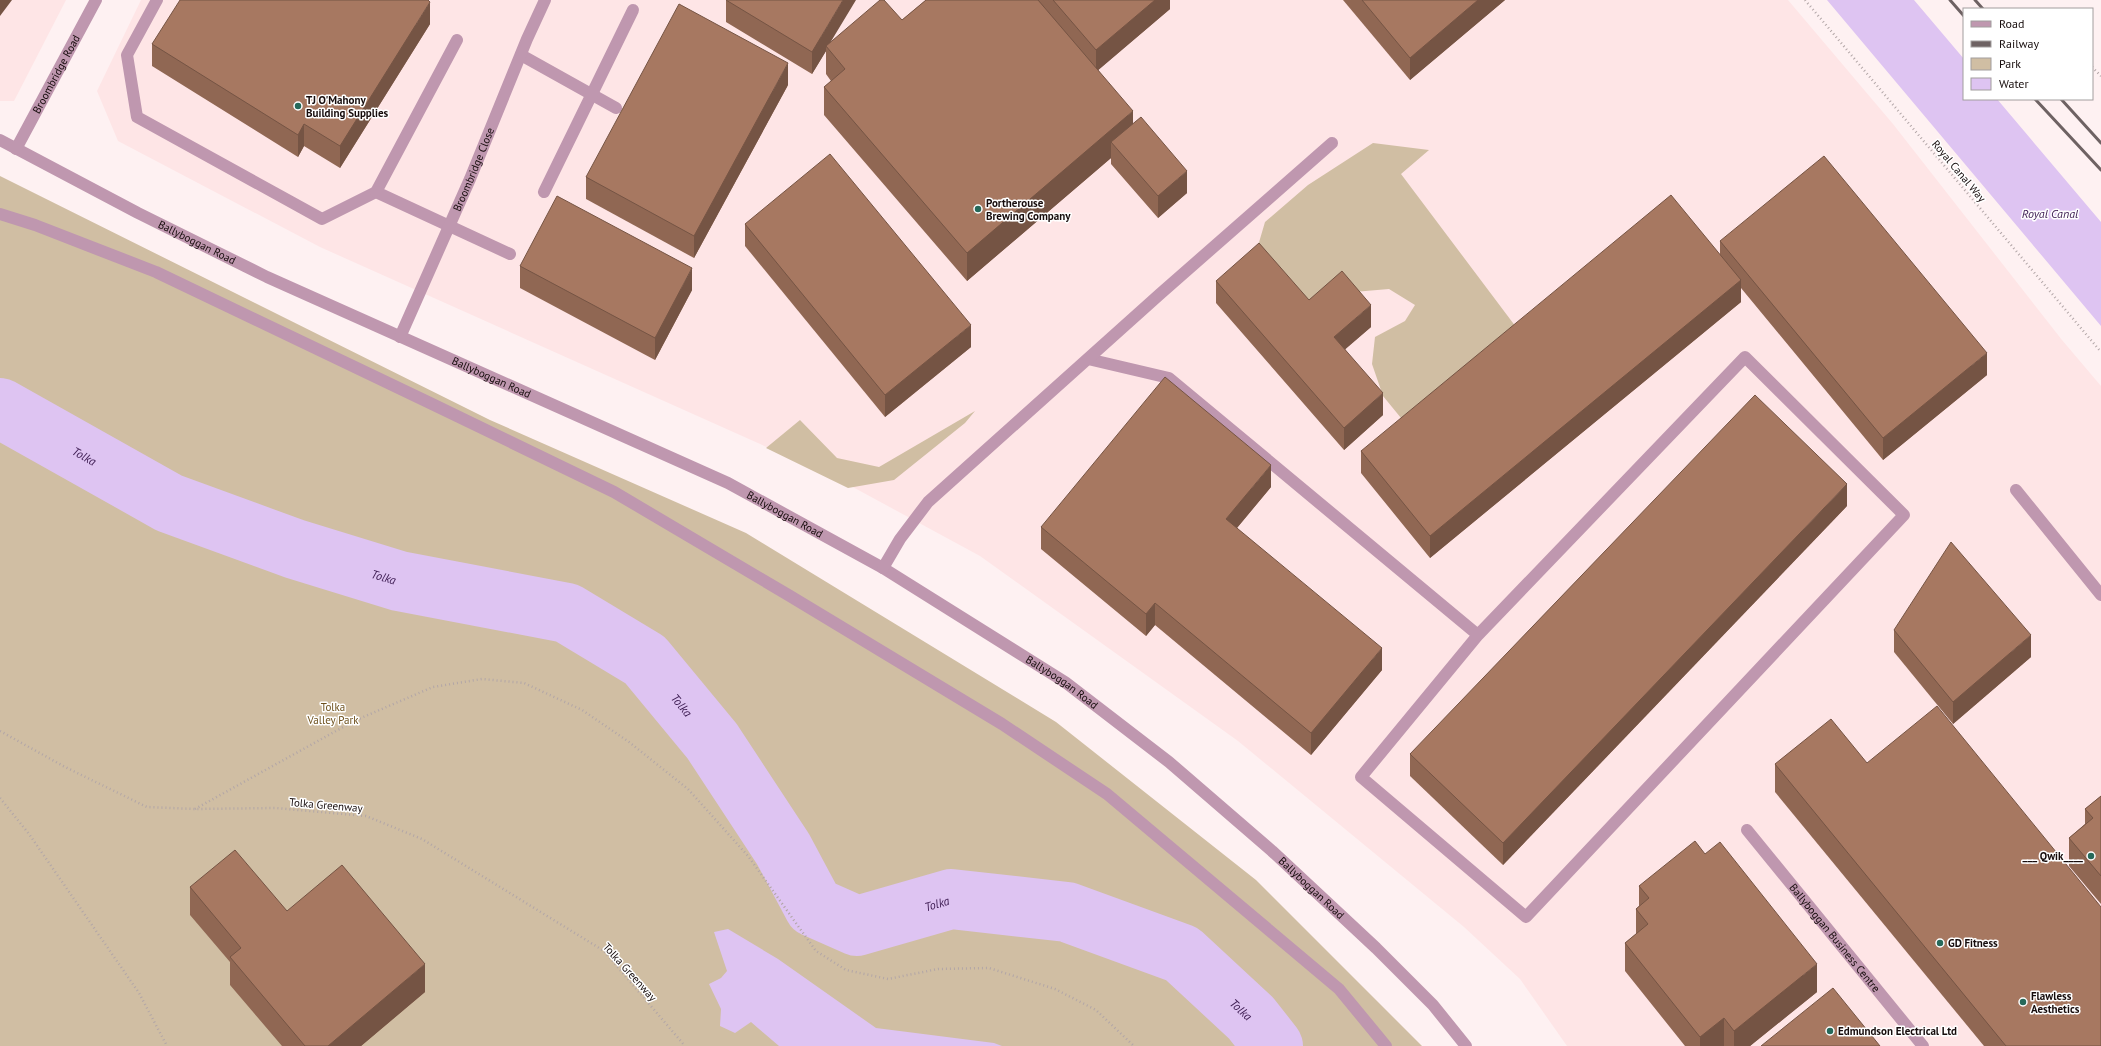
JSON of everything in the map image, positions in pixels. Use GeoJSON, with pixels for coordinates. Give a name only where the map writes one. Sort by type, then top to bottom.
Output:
{"type":"FeatureCollection","features":[{"type":"Feature","properties":{"kind":"street","name":"Broombridge Road"},"geometry":{"type":"LineString","coordinates":[[16,149],[96,0]]}},
{"type":"Feature","properties":{"kind":"street"},"geometry":{"type":"LineString","coordinates":[[157,0],[127,55],[137,117],[322,219],[376,192],[457,40]]}},
{"type":"Feature","properties":{"kind":"street","name":"Broombridge Close"},"geometry":{"type":"LineString","coordinates":[[400,337],[545,0]]}},
{"type":"Feature","properties":{"kind":"street"},"geometry":{"type":"LineString","coordinates":[[544,192],[633,10]]}},
{"type":"Feature","properties":{"kind":"street"},"geometry":{"type":"LineString","coordinates":[[521,55],[616,108]]}},
{"type":"Feature","properties":{"kind":"street","name":"Ballyboggan Road"},"geometry":{"type":"LineString","coordinates":[[0,140],[138,213],[267,277],[728,483],[883,568],[1065,682],[1169,762],[1272,851],[1376,948],[1433,1005],[1466,1046]]}},
{"type":"Feature","properties":{"kind":"street"},"geometry":{"type":"LineString","coordinates":[[883,568],[900,539],[928,502],[1332,143]]}},
{"type":"Feature","properties":{"kind":"street"},"geometry":{"type":"LineString","coordinates":[[376,192],[510,254]]}},
{"type":"Feature","properties":{"kind":"street"},"geometry":{"type":"LineString","coordinates":[[0,214],[35,224],[156,272],[614,492],[796,600],[1002,724],[1107,794],[1339,989],[1386,1046]]}},
{"type":"Feature","properties":{"kind":"street"},"geometry":{"type":"LineString","coordinates":[[1745,357],[1904,515],[1526,917],[1361,777],[1478,635],[1745,357]]}},
{"type":"Feature","properties":{"kind":"street"},"geometry":{"type":"LineString","coordinates":[[1088,359],[1169,378],[1478,635]]}},
{"type":"Feature","properties":{"kind":"street"},"geometry":{"type":"LineString","coordinates":[[2016,490],[2101,595]]}},
{"type":"Feature","properties":{"kind":"street","name":"Ballyboggan Business Centre"},"geometry":{"type":"LineString","coordinates":[[1747,830],[1923,1046]]}},
{"type":"Feature","properties":{"kind":"path","name":"Royal Canal Way"},"geometry":{"type":"LineString","coordinates":[[1805,0],[2101,352]]}},
{"type":"Feature","properties":{"kind":"path"},"geometry":{"type":"LineString","coordinates":[[2093,68],[2101,76]]}},
{"type":"Feature","properties":{"kind":"path"},"geometry":{"type":"LineString","coordinates":[[195,809],[354,721],[433,687],[482,679],[524,683],[582,710],[629,742],[688,788],[748,856],[816,951],[846,970],[888,979],[938,969],[989,968],[1055,989],[1096,1010],[1134,1046]]}},
{"type":"Feature","properties":{"kind":"path","name":"Tolka Greenway"},"geometry":{"type":"LineString","coordinates":[[0,731],[65,767],[147,807],[195,809],[276,808],[366,816],[422,839],[604,950],[684,1046]]}},
{"type":"Feature","properties":{"kind":"path"},"geometry":{"type":"LineString","coordinates":[[0,798],[29,834],[138,992],[167,1046]]}},
{"type":"Feature","properties":{"kind":"shaded area"},"geometry":{"type":"Polygon","coordinates":[[[0,0],[66,0],[14,101],[0,101],[0,0]]]}},
{"type":"Feature","properties":{"kind":"shaded area"},"geometry":{"type":"Polygon","coordinates":[[[141,0],[1788,0],[1893,124],[2062,340],[2101,386],[2101,1046],[1567,1046],[1520,979],[1464,927],[1238,741],[980,556],[838,479],[320,247],[118,141],[97,91],[141,0]]]}},
{"type":"Feature","properties":{"kind":"green space"},"geometry":{"type":"Polygon","coordinates":[[[1373,143],[1429,150],[1401,174],[1516,327],[1401,418],[1383,396],[1372,364],[1375,337],[1405,321],[1415,305],[1389,289],[1342,293],[1309,322],[1255,256],[1265,222],[1308,185],[1373,143]]]}},
{"type":"Feature","properties":{"kind":"green space","name":"Tolka Valley Park"},"geometry":{"type":"Polygon","coordinates":[[[0,176],[490,420],[746,533],[1056,722],[1256,880],[1422,1046],[0,1046],[0,176]]]}},
{"type":"Feature","properties":{"kind":"green space"},"geometry":{"type":"Polygon","coordinates":[[[975,411],[965,423],[894,480],[848,488],[766,448],[800,420],[837,458],[879,467],[975,411]]]}},
{"type":"Feature","properties":{"kind":"water","name":"Royal Canal"},"geometry":{"type":"Polygon","coordinates":[[[1827,0],[1914,0],[1963,58],[1963,100],[1998,100],[2101,222],[2101,326],[1827,0]]]}},
{"type":"Feature","properties":{"kind":"water"},"geometry":{"type":"Polygon","coordinates":[[[728,929],[778,959],[876,1028],[994,1043],[1002,1046],[779,1046],[751,1022],[735,1033],[720,1026],[721,1009],[709,984],[721,978],[727,971],[714,932],[728,929]]]}},
{"type":"Feature","properties":{"kind":"building","name":"TJ O'Mahony Building Supplies"},"geometry":{"type":"Polygon","coordinates":[[[180,0],[428,0],[430,2],[340,146],[304,124],[298,135],[152,44],[180,0]]]}},
{"type":"Feature","properties":{"kind":"building"},"geometry":{"type":"Polygon","coordinates":[[[726,0],[843,0],[812,52],[726,0]]]}},
{"type":"Feature","properties":{"kind":"building","name":"Portherouse Brewing Company"},"geometry":{"type":"Polygon","coordinates":[[[880,0],[884,0],[902,20],[926,0],[1038,0],[1133,111],[967,253],[824,87],[845,69],[826,46],[880,0]]]}},
{"type":"Feature","properties":{"kind":"building"},"geometry":{"type":"Polygon","coordinates":[[[1053,0],[1155,0],[1096,50],[1053,0]]]}},
{"type":"Feature","properties":{"kind":"building"},"geometry":{"type":"Polygon","coordinates":[[[1362,0],[1478,0],[1410,58],[1362,0]]]}},
{"type":"Feature","properties":{"kind":"building"},"geometry":{"type":"Polygon","coordinates":[[[679,4],[788,63],[694,236],[586,177],[679,4]]]}},
{"type":"Feature","properties":{"kind":"building"},"geometry":{"type":"Polygon","coordinates":[[[1141,117],[1187,171],[1158,196],[1111,142],[1141,117]]]}},
{"type":"Feature","properties":{"kind":"building"},"geometry":{"type":"Polygon","coordinates":[[[830,154],[971,325],[885,395],[745,224],[830,154]]]}},
{"type":"Feature","properties":{"kind":"building"},"geometry":{"type":"Polygon","coordinates":[[[1824,156],[1987,353],[1883,438],[1720,241],[1824,156]]]}},
{"type":"Feature","properties":{"kind":"building"},"geometry":{"type":"Polygon","coordinates":[[[1671,195],[1741,280],[1430,536],[1361,451],[1671,195]]]}},
{"type":"Feature","properties":{"kind":"building"},"geometry":{"type":"Polygon","coordinates":[[[557,196],[692,268],[655,338],[520,266],[557,196]]]}},
{"type":"Feature","properties":{"kind":"building"},"geometry":{"type":"Polygon","coordinates":[[[1259,243],[1309,300],[1342,271],[1371,305],[1334,337],[1383,393],[1344,428],[1216,281],[1259,243]]]}},
{"type":"Feature","properties":{"kind":"building"},"geometry":{"type":"Polygon","coordinates":[[[1165,377],[1271,465],[1226,519],[1382,648],[1311,733],[1155,603],[1146,614],[1041,527],[1165,377]]]}},
{"type":"Feature","properties":{"kind":"building"},"geometry":{"type":"Polygon","coordinates":[[[1755,395],[1847,484],[1503,843],[1410,754],[1755,395]]]}},
{"type":"Feature","properties":{"kind":"building"},"geometry":{"type":"Polygon","coordinates":[[[1951,542],[2031,635],[1953,702],[1894,630],[1951,542]]]}},
{"type":"Feature","properties":{"kind":"building"},"geometry":{"type":"Polygon","coordinates":[[[1937,706],[2101,907],[2101,1046],[2006,1046],[1775,764],[1831,719],[1867,763],[1937,706]]]}},
{"type":"Feature","properties":{"kind":"building"},"geometry":{"type":"Polygon","coordinates":[[[2101,796],[2101,876],[2069,838],[2093,818],[2085,809],[2101,796]]]}},
{"type":"Feature","properties":{"kind":"building"},"geometry":{"type":"Polygon","coordinates":[[[1695,841],[1705,854],[1720,842],[1817,964],[1734,1031],[1724,1018],[1700,1037],[1625,943],[1648,924],[1636,909],[1649,898],[1639,886],[1695,841]]]}},
{"type":"Feature","properties":{"kind":"building"},"geometry":{"type":"Polygon","coordinates":[[[235,850],[287,911],[342,865],[425,964],[328,1046],[305,1046],[230,957],[241,948],[190,887],[235,850]]]}},
{"type":"Feature","properties":{"kind":"building"},"geometry":{"type":"Polygon","coordinates":[[[1833,988],[1880,1046],[1761,1046],[1833,988]]]}},
{"type":"Feature","properties":{"kind":"waterway","name":"Tolka"},"geometry":{"type":"LineString","coordinates":[[0,408],[169,503],[295,549],[399,581],[567,613],[645,660],[712,741],[783,849],[814,907],[857,926],[951,899],[1067,912],[1182,954],[1251,1018],[1273,1046]]}},
{"type":"Feature","properties":{"kind":"railway"},"geometry":{"type":"LineString","coordinates":[[1950,0],[1963,15]]}},
{"type":"Feature","properties":{"kind":"railway"},"geometry":{"type":"LineString","coordinates":[[1975,0],[1982,8]]}},
{"type":"Feature","properties":{"kind":"railway"},"geometry":{"type":"LineString","coordinates":[[2036,100],[2101,170]]}},
{"type":"Feature","properties":{"kind":"railway"},"geometry":{"type":"LineString","coordinates":[[2062,100],[2101,143]]}},
{"type":"Feature","properties":{"kind":"place","name":"TJ O'Mahony Building Supplies"},"geometry":{"type":"Point","coordinates":[298,106]}},
{"type":"Feature","properties":{"kind":"place","name":"Portherouse Brewing Company"},"geometry":{"type":"Point","coordinates":[978,209]}},
{"type":"Feature","properties":{"kind":"place","name":"___ Qwik____"},"geometry":{"type":"Point","coordinates":[2091,856]}},
{"type":"Feature","properties":{"kind":"place","name":"GD Fitness"},"geometry":{"type":"Point","coordinates":[1940,943]}},
{"type":"Feature","properties":{"kind":"place","name":"Flawless Aesthetics"},"geometry":{"type":"Point","coordinates":[2023,1002]}},
{"type":"Feature","properties":{"kind":"place","name":"Edmundson Electrical Ltd"},"geometry":{"type":"Point","coordinates":[1830,1031]}}]}
